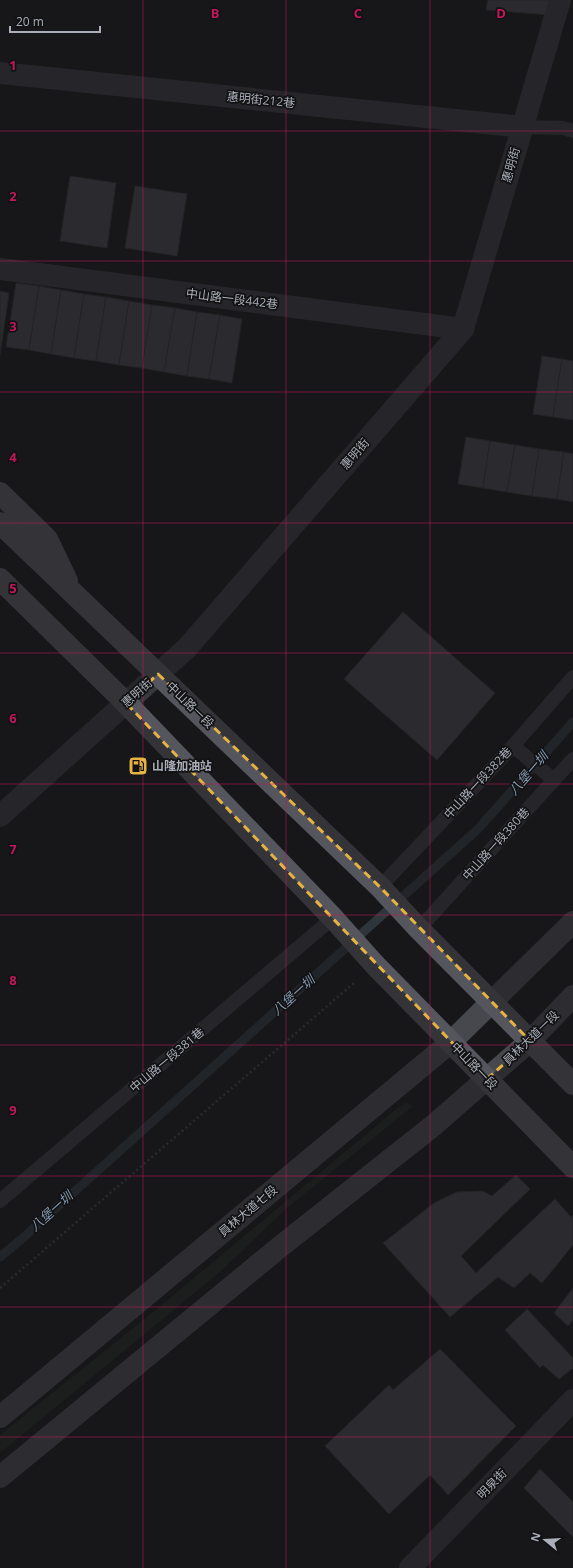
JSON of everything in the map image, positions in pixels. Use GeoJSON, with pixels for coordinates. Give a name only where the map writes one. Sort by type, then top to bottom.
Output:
{"type":"FeatureCollection","features":[{"type":"Feature","properties":{"kind":"main road"},"geometry":{"type":"LineString","coordinates":[[0,493],[47,539],[73,593]]}},
{"type":"Feature","properties":{"kind":"main road","name":"中山路一段"},"geometry":{"type":"LineString","coordinates":[[0,523],[380,887],[419,929]]}},
{"type":"Feature","properties":{"kind":"main road"},"geometry":{"type":"LineString","coordinates":[[0,579],[126,703],[333,918]]}},
{"type":"Feature","properties":{"kind":"main road","name":"中山路一段"},"geometry":{"type":"LineString","coordinates":[[333,918],[375,965],[573,1167]]}},
{"type":"Feature","properties":{"kind":"main road"},"geometry":{"type":"LineString","coordinates":[[492,1002],[573,922]]}},
{"type":"Feature","properties":{"kind":"main road"},"geometry":{"type":"LineString","coordinates":[[419,929],[573,1084]]}},
{"type":"Feature","properties":{"kind":"main road","name":"員林大道一段"},"geometry":{"type":"LineString","coordinates":[[487,1079],[530,1041],[573,996]]}},
{"type":"Feature","properties":{"kind":"main road","name":"員林大道七段"},"geometry":{"type":"LineString","coordinates":[[0,1417],[451,1042],[492,1002]]}},
{"type":"Feature","properties":{"kind":"main road"},"geometry":{"type":"LineString","coordinates":[[0,1478],[281,1246],[430,1129],[487,1079]]}},
{"type":"Feature","properties":{"kind":"street","name":"惠明街"},"geometry":{"type":"LineString","coordinates":[[0,816],[187,648],[464,329],[560,0]]}},
{"type":"Feature","properties":{"kind":"street","name":"惠明街212巷"},"geometry":{"type":"LineString","coordinates":[[0,73],[522,127]]}},
{"type":"Feature","properties":{"kind":"street","name":"中山路一段442巷"},"geometry":{"type":"LineString","coordinates":[[0,268],[464,329]]}},
{"type":"Feature","properties":{"kind":"street","name":"明泉街"},"geometry":{"type":"LineString","coordinates":[[410,1568],[573,1400]]}},
{"type":"Feature","properties":{"kind":"lane"},"geometry":{"type":"LineString","coordinates":[[522,127],[563,128],[573,131]]}},
{"type":"Feature","properties":{"kind":"lane","name":"中山路一段382巷"},"geometry":{"type":"LineString","coordinates":[[380,887],[513,746],[573,678]]}},
{"type":"Feature","properties":{"kind":"lane"},"geometry":{"type":"LineString","coordinates":[[513,746],[554,780]]}},
{"type":"Feature","properties":{"kind":"lane","name":"中山路一段380巷"},"geometry":{"type":"LineString","coordinates":[[419,929],[573,760]]}},
{"type":"Feature","properties":{"kind":"lane","name":"中山路一段381巷"},"geometry":{"type":"LineString","coordinates":[[0,1202],[333,918]]}},
{"type":"Feature","properties":{"kind":"path"},"geometry":{"type":"LineString","coordinates":[[0,1288],[375,965]]}},
{"type":"Feature","properties":{"kind":"highlighted area"},"geometry":{"type":"Polygon","coordinates":[[[158,674],[380,887],[530,1041],[487,1079],[126,703],[158,674]]]}},
{"type":"Feature","properties":{"kind":"shaded area"},"geometry":{"type":"Polygon","coordinates":[[[407,1103],[413,1106],[288,1207],[221,1271],[0,1453],[0,1435],[152,1313],[399,1107],[407,1103]]]}},
{"type":"Feature","properties":{"kind":"building"},"geometry":{"type":"Polygon","coordinates":[[[488,0],[554,0],[551,15],[486,10],[488,0]]]}},
{"type":"Feature","properties":{"kind":"building"},"geometry":{"type":"Polygon","coordinates":[[[70,176],[116,183],[107,248],[60,241],[70,176]]]}},
{"type":"Feature","properties":{"kind":"building"},"geometry":{"type":"Polygon","coordinates":[[[135,186],[187,194],[177,256],[125,248],[135,186]]]}},
{"type":"Feature","properties":{"kind":"building"},"geometry":{"type":"Polygon","coordinates":[[[16,283],[39,286],[29,350],[6,347],[16,283]]]}},
{"type":"Feature","properties":{"kind":"building"},"geometry":{"type":"Polygon","coordinates":[[[39,286],[61,290],[51,354],[29,350],[39,286]]]}},
{"type":"Feature","properties":{"kind":"building"},"geometry":{"type":"Polygon","coordinates":[[[61,290],[84,294],[74,358],[51,354],[61,290]]]}},
{"type":"Feature","properties":{"kind":"building"},"geometry":{"type":"Polygon","coordinates":[[[0,291],[9,293],[0,355],[0,291]]]}},
{"type":"Feature","properties":{"kind":"building"},"geometry":{"type":"Polygon","coordinates":[[[84,294],[106,297],[96,361],[74,358],[84,294]]]}},
{"type":"Feature","properties":{"kind":"building"},"geometry":{"type":"Polygon","coordinates":[[[106,297],[129,301],[119,365],[96,361],[106,297]]]}},
{"type":"Feature","properties":{"kind":"building"},"geometry":{"type":"Polygon","coordinates":[[[129,301],[152,305],[142,368],[119,365],[129,301]]]}},
{"type":"Feature","properties":{"kind":"building"},"geometry":{"type":"Polygon","coordinates":[[[152,305],[175,308],[164,372],[142,368],[152,305]]]}},
{"type":"Feature","properties":{"kind":"building"},"geometry":{"type":"Polygon","coordinates":[[[175,308],[197,312],[187,376],[164,372],[175,308]]]}},
{"type":"Feature","properties":{"kind":"building"},"geometry":{"type":"Polygon","coordinates":[[[197,312],[220,315],[209,379],[187,376],[197,312]]]}},
{"type":"Feature","properties":{"kind":"building"},"geometry":{"type":"Polygon","coordinates":[[[220,315],[242,319],[232,383],[209,379],[220,315]]]}},
{"type":"Feature","properties":{"kind":"building"},"geometry":{"type":"Polygon","coordinates":[[[542,356],[562,359],[553,417],[533,414],[542,356]]]}},
{"type":"Feature","properties":{"kind":"building"},"geometry":{"type":"Polygon","coordinates":[[[562,359],[573,361],[573,420],[553,417],[562,359]]]}},
{"type":"Feature","properties":{"kind":"building"},"geometry":{"type":"Polygon","coordinates":[[[466,437],[490,441],[483,488],[458,484],[466,437]]]}},
{"type":"Feature","properties":{"kind":"building"},"geometry":{"type":"Polygon","coordinates":[[[490,441],[515,445],[507,492],[483,488],[490,441]]]}},
{"type":"Feature","properties":{"kind":"building"},"geometry":{"type":"Polygon","coordinates":[[[515,445],[539,449],[532,496],[507,492],[515,445]]]}},
{"type":"Feature","properties":{"kind":"building"},"geometry":{"type":"Polygon","coordinates":[[[539,449],[564,452],[557,499],[532,496],[539,449]]]}},
{"type":"Feature","properties":{"kind":"building"},"geometry":{"type":"Polygon","coordinates":[[[564,452],[573,454],[573,502],[557,499],[564,452]]]}},
{"type":"Feature","properties":{"kind":"building"},"geometry":{"type":"Polygon","coordinates":[[[403,612],[495,693],[437,760],[344,679],[403,612]]]}},
{"type":"Feature","properties":{"kind":"building"},"geometry":{"type":"Polygon","coordinates":[[[516,1175],[530,1189],[461,1256],[476,1273],[555,1199],[571,1217],[573,1215],[573,1245],[542,1283],[530,1273],[514,1288],[498,1277],[450,1317],[383,1243],[434,1203],[457,1192],[483,1191],[492,1196],[516,1175]]]}},
{"type":"Feature","properties":{"kind":"building"},"geometry":{"type":"Polygon","coordinates":[[[573,1288],[573,1320],[568,1326],[554,1313],[573,1288]]]}},
{"type":"Feature","properties":{"kind":"building"},"geometry":{"type":"Polygon","coordinates":[[[527,1309],[573,1358],[573,1368],[559,1379],[543,1365],[540,1368],[505,1330],[527,1309]]]}},
{"type":"Feature","properties":{"kind":"building"},"geometry":{"type":"Polygon","coordinates":[[[440,1349],[516,1426],[448,1495],[430,1475],[389,1514],[325,1446],[389,1385],[393,1390],[440,1349]]]}},
{"type":"Feature","properties":{"kind":"building"},"geometry":{"type":"Polygon","coordinates":[[[540,1469],[573,1502],[573,1537],[524,1488],[540,1469]]]}},
{"type":"Feature","properties":{"kind":"waterway","name":"八堡一圳"},"geometry":{"type":"LineString","coordinates":[[0,1257],[478,829],[573,722]]}},
{"type":"Feature","properties":{"kind":"place","name":"山隆加油站"},"geometry":{"type":"Point","coordinates":[138,766]}}]}
